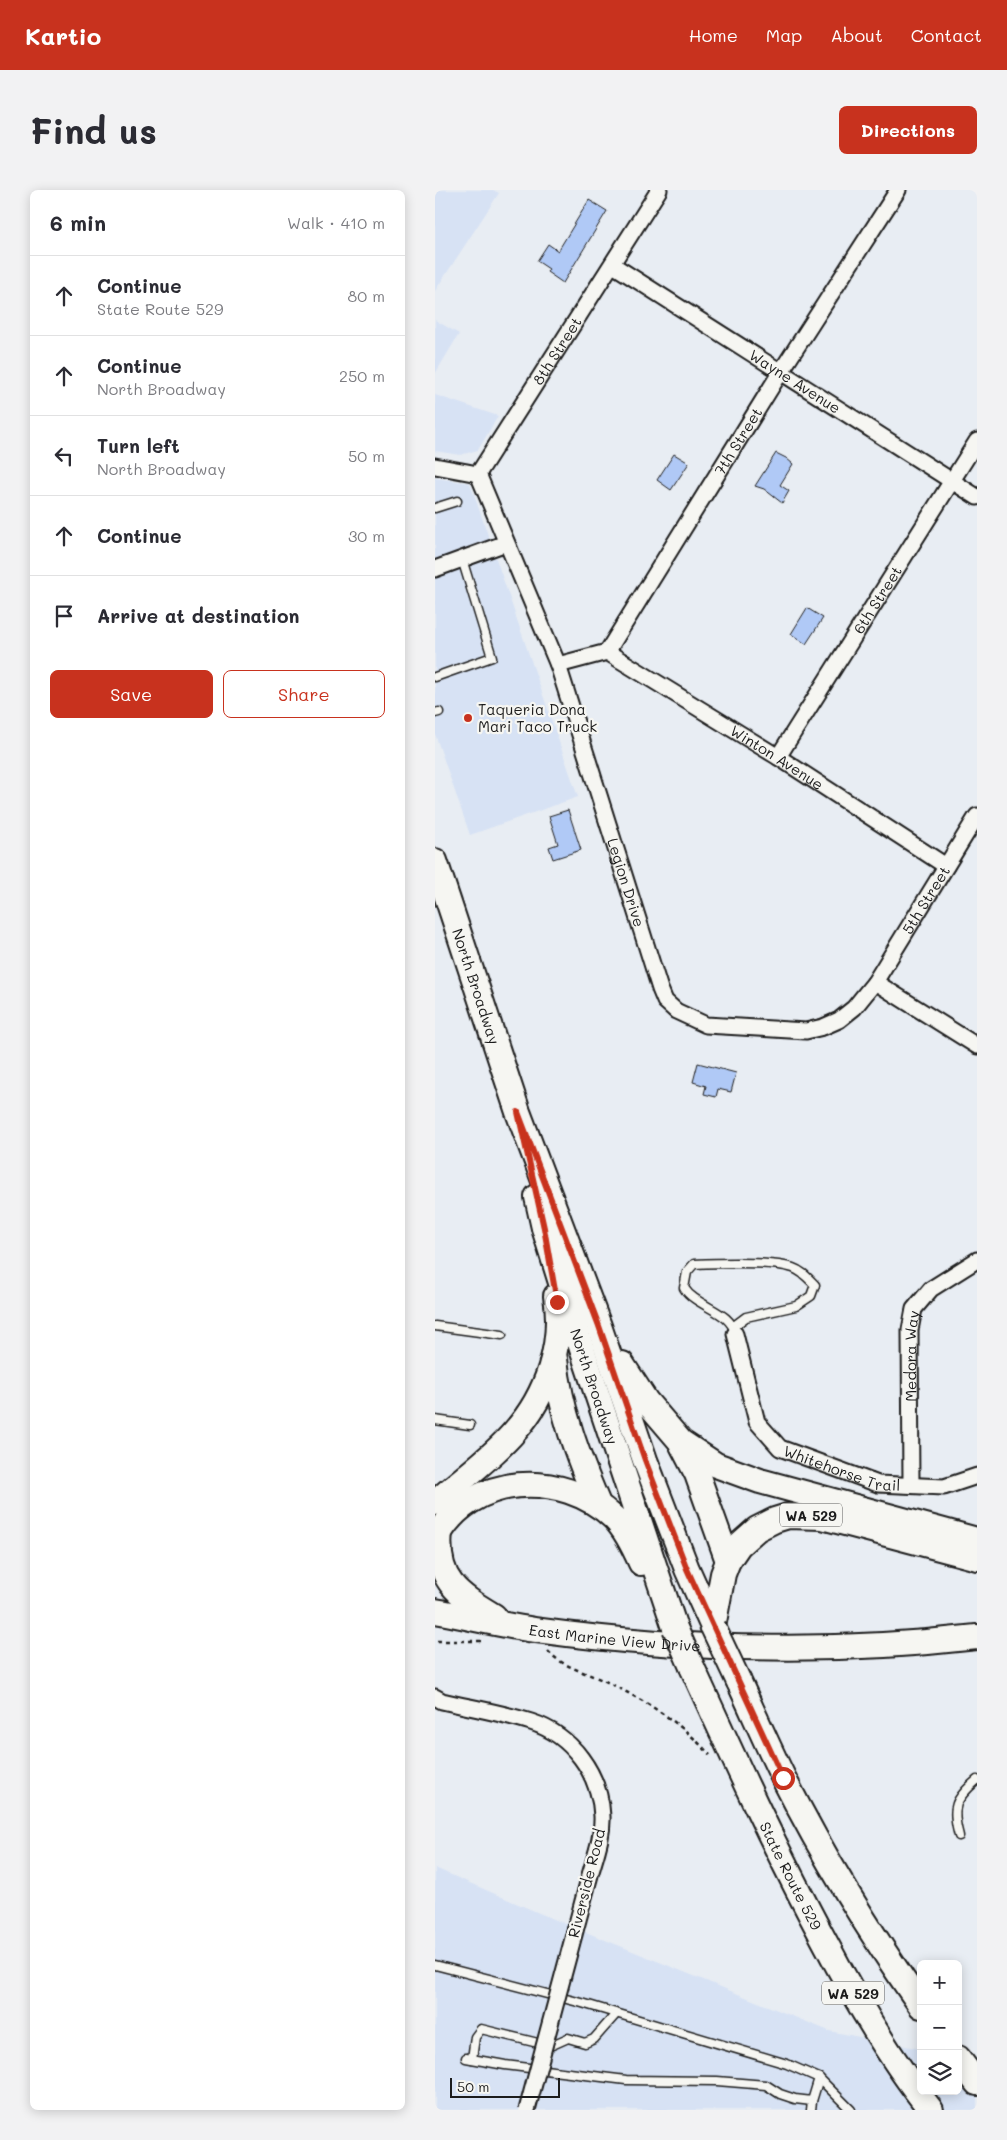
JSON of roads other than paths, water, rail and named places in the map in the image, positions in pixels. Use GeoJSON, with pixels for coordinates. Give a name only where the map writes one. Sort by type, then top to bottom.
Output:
{"type":"FeatureCollection","features":[{"type":"Feature","properties":{"kind":"main road","name":"North Broadway"},"geometry":{"type":"LineString","coordinates":[[435,861],[518,1112],[599,1326],[645,1460],[687,1569],[713,1627]]}},
{"type":"Feature","properties":{"kind":"main road","name":"North Broadway"},"geometry":{"type":"LineString","coordinates":[[518,1112],[544,1228],[675,1628]]}},
{"type":"Feature","properties":{"kind":"main road"},"geometry":{"type":"LineString","coordinates":[[435,1503],[515,1432],[543,1390],[554,1355],[558,1325],[557,1302],[544,1228]]}},
{"type":"Feature","properties":{"kind":"main road"},"geometry":{"type":"LineString","coordinates":[[599,1326],[646,1401],[681,1442],[697,1474],[728,1561]]}},
{"type":"Feature","properties":{"kind":"main road"},"geometry":{"type":"LineString","coordinates":[[554,1355],[566,1421],[598,1504]]}},
{"type":"Feature","properties":{"kind":"main road"},"geometry":{"type":"LineString","coordinates":[[681,1442],[711,1462],[743,1476],[976,1553]]}},
{"type":"Feature","properties":{"kind":"main road","name":"WA 529"},"geometry":{"type":"LineString","coordinates":[[510,1626],[459,1595],[446,1583],[436,1562],[435,1548],[437,1536],[449,1519],[471,1500],[499,1488],[519,1484],[541,1484],[578,1493],[598,1504],[615,1519],[631,1541],[651,1586],[675,1628]]}},
{"type":"Feature","properties":{"kind":"main road","name":"WA 529"},"geometry":{"type":"LineString","coordinates":[[920,2005],[883,1952],[835,1873],[783,1778],[713,1627],[720,1587],[728,1561],[739,1545],[757,1529],[775,1520],[798,1515],[822,1517],[976,1553]]}},
{"type":"Feature","properties":{"kind":"main road","name":"East Marine View Drive"},"geometry":{"type":"LineString","coordinates":[[435,1610],[510,1626],[703,1647],[818,1648],[977,1637]]}},
{"type":"Feature","properties":{"kind":"main road"},"geometry":{"type":"LineString","coordinates":[[952,1640],[977,1619]]}},
{"type":"Feature","properties":{"kind":"main road","name":"State Route 529"},"geometry":{"type":"LineString","coordinates":[[675,1628],[787,1870],[845,1980],[884,2043],[931,2110]]}},
{"type":"Feature","properties":{"kind":"main road"},"geometry":{"type":"LineString","coordinates":[[962,2063],[977,2083]]}},
{"type":"Feature","properties":{"kind":"street","name":"8th Street"},"geometry":{"type":"LineString","coordinates":[[478,474],[613,265],[659,190]]}},
{"type":"Feature","properties":{"kind":"street","name":"7th Street"},"geometry":{"type":"LineString","coordinates":[[607,652],[780,373],[898,190]]}},
{"type":"Feature","properties":{"kind":"street","name":"Wayne Avenue"},"geometry":{"type":"LineString","coordinates":[[613,265],[977,497]]}},
{"type":"Feature","properties":{"kind":"street","name":"6th Street"},"geometry":{"type":"LineString","coordinates":[[778,757],[977,441]]}},
{"type":"Feature","properties":{"kind":"street"},"geometry":{"type":"LineString","coordinates":[[435,466],[478,474]]}},
{"type":"Feature","properties":{"kind":"street","name":"Legion Drive"},"geometry":{"type":"LineString","coordinates":[[478,474],[558,665],[665,1001],[676,1011],[706,1025],[806,1031],[823,1027],[839,1020],[854,1008],[875,982]]}},
{"type":"Feature","properties":{"kind":"street"},"geometry":{"type":"LineString","coordinates":[[435,569],[506,543]]}},
{"type":"Feature","properties":{"kind":"street"},"geometry":{"type":"LineString","coordinates":[[558,665],[607,652]]}},
{"type":"Feature","properties":{"kind":"street","name":"Winton Avenue"},"geometry":{"type":"LineString","coordinates":[[607,652],[778,757],[946,866]]}},
{"type":"Feature","properties":{"kind":"street","name":"5th Street"},"geometry":{"type":"LineString","coordinates":[[875,982],[977,816]]}},
{"type":"Feature","properties":{"kind":"street"},"geometry":{"type":"LineString","coordinates":[[875,982],[977,1046]]}},
{"type":"Feature","properties":{"kind":"street","name":"Medora Way"},"geometry":{"type":"LineString","coordinates":[[911,1484],[910,1330],[914,1309],[931,1289],[977,1260]]}},
{"type":"Feature","properties":{"kind":"street","name":"Whitehorse Trail"},"geometry":{"type":"LineString","coordinates":[[735,1330],[757,1422],[780,1448],[878,1484],[944,1487],[977,1476]]}},
{"type":"Feature","properties":{"kind":"street","name":"Riverside Road"},"geometry":{"type":"LineString","coordinates":[[435,1698],[533,1722],[557,1735],[579,1754],[593,1774],[599,1792],[603,1817],[600,1836],[527,2110]]}},
{"type":"Feature","properties":{"kind":"lane"},"geometry":{"type":"LineString","coordinates":[[435,508],[457,501]]}},
{"type":"Feature","properties":{"kind":"lane"},"geometry":{"type":"LineString","coordinates":[[435,677],[492,658],[462,559]]}},
{"type":"Feature","properties":{"kind":"lane"},"geometry":{"type":"LineString","coordinates":[[694,1264],[761,1264],[792,1267],[805,1274],[815,1284],[811,1296],[796,1306],[746,1317],[735,1330],[725,1318],[689,1296],[684,1288],[687,1272],[694,1264]]}},
{"type":"Feature","properties":{"kind":"lane"},"geometry":{"type":"LineString","coordinates":[[435,1326],[502,1335]]}},
{"type":"Feature","properties":{"kind":"lane"},"geometry":{"type":"LineString","coordinates":[[435,1420],[469,1425]]}},
{"type":"Feature","properties":{"kind":"lane"},"geometry":{"type":"LineString","coordinates":[[959,1836],[954,1817],[960,1795],[977,1780]]}},
{"type":"Feature","properties":{"kind":"lane"},"geometry":{"type":"LineString","coordinates":[[435,1965],[616,2014],[787,2064],[819,2078],[851,2110]]}},
{"type":"Feature","properties":{"kind":"lane"},"geometry":{"type":"LineString","coordinates":[[616,2014],[594,2039],[585,2043],[568,2038],[550,2046],[481,2029],[475,2037],[469,2059],[626,2080],[717,2081],[766,2086],[780,2094],[795,2099],[812,2101]]}},
{"type":"Feature","properties":{"kind":"lane"},"geometry":{"type":"LineString","coordinates":[[811,2110],[819,2078]]}},
{"type":"Feature","properties":{"kind":"place","name":"Taqueria Dona Mari Taco Truck"},"geometry":{"type":"Point","coordinates":[468,718]}}]}
